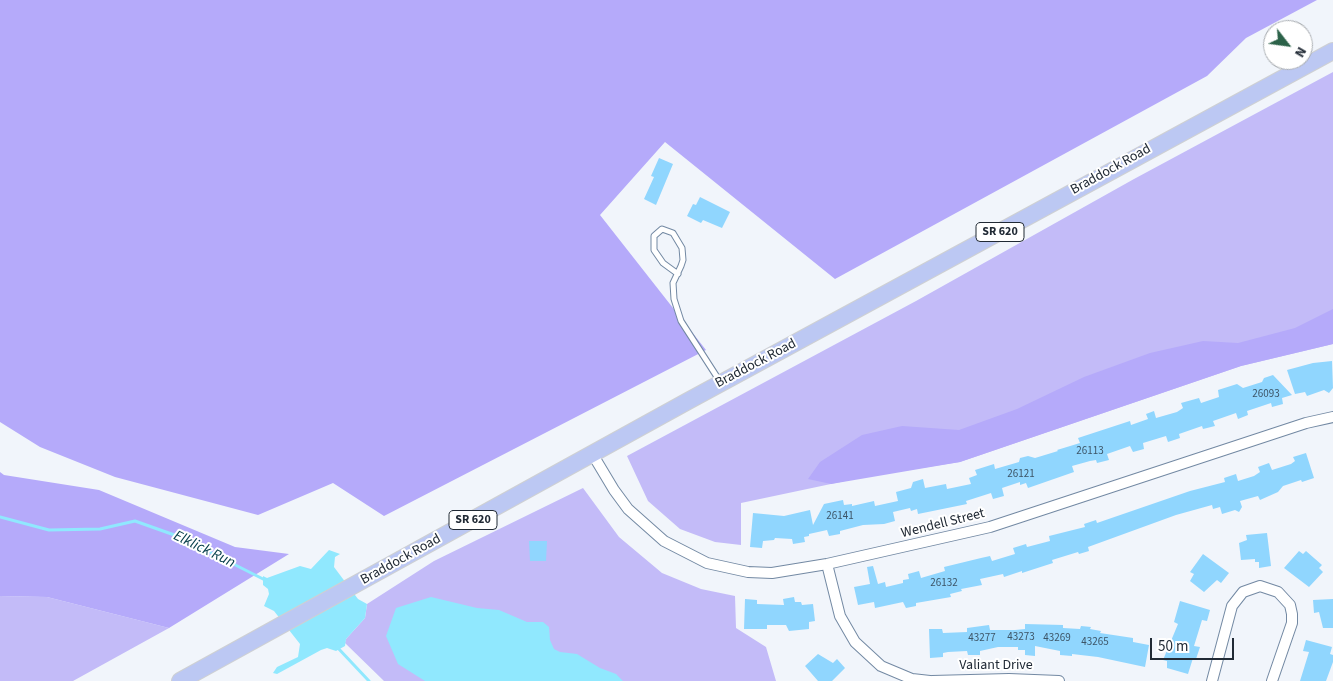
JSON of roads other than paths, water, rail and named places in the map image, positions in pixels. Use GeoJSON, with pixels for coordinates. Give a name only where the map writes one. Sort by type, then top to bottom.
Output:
{"type":"FeatureCollection","features":[{"type":"Feature","properties":{"kind":"main road","name":"Braddock Road"},"geometry":{"type":"LineString","coordinates":[[180,681],[721,383],[1333,51]]}},
{"type":"Feature","properties":{"kind":"street","name":"Wendell Street"},"geometry":{"type":"LineString","coordinates":[[593,455],[628,509],[657,536],[685,554],[707,563],[748,572],[794,571],[990,527],[1297,426],[1333,417]]}},
{"type":"Feature","properties":{"kind":"street","name":"Valiant Drive"},"geometry":{"type":"LineString","coordinates":[[828,564],[840,616],[855,642],[881,666],[912,679],[931,681],[1009,679],[1059,681]]}},
{"type":"Feature","properties":{"kind":"street"},"geometry":{"type":"LineString","coordinates":[[1212,681],[1232,606],[1243,592],[1260,586],[1278,592],[1285,597],[1292,614],[1292,623],[1272,681]]}},
{"type":"Feature","properties":{"kind":"lane"},"geometry":{"type":"LineString","coordinates":[[678,274],[663,263],[654,250],[654,236],[662,229],[673,233],[682,248],[683,260],[678,274],[673,283],[674,299],[681,321],[721,383]]}},
{"type":"Feature","properties":{"kind":"water"},"geometry":{"type":"Polygon","coordinates":[[[329,550],[340,554],[335,557],[334,567],[358,599],[367,604],[365,618],[346,639],[345,646],[336,651],[327,648],[321,650],[277,674],[273,673],[277,667],[298,657],[300,644],[274,611],[264,606],[269,594],[268,589],[263,585],[263,576],[267,578],[300,566],[311,569],[329,550]]]}},
{"type":"Feature","properties":{"kind":"water"},"geometry":{"type":"Polygon","coordinates":[[[431,597],[477,608],[499,610],[527,622],[543,622],[549,627],[550,640],[554,649],[560,652],[577,654],[600,668],[616,674],[623,681],[425,681],[398,664],[386,636],[396,608],[431,597]]]}},
{"type":"Feature","properties":{"kind":"waterway","name":"Elklick Run"},"geometry":{"type":"LineString","coordinates":[[0,517],[49,530],[100,529],[135,521],[180,537],[267,581]]}},
{"type":"Feature","properties":{"kind":"waterway","name":"Elklick Run"},"geometry":{"type":"LineString","coordinates":[[337,647],[369,681]]}}]}
